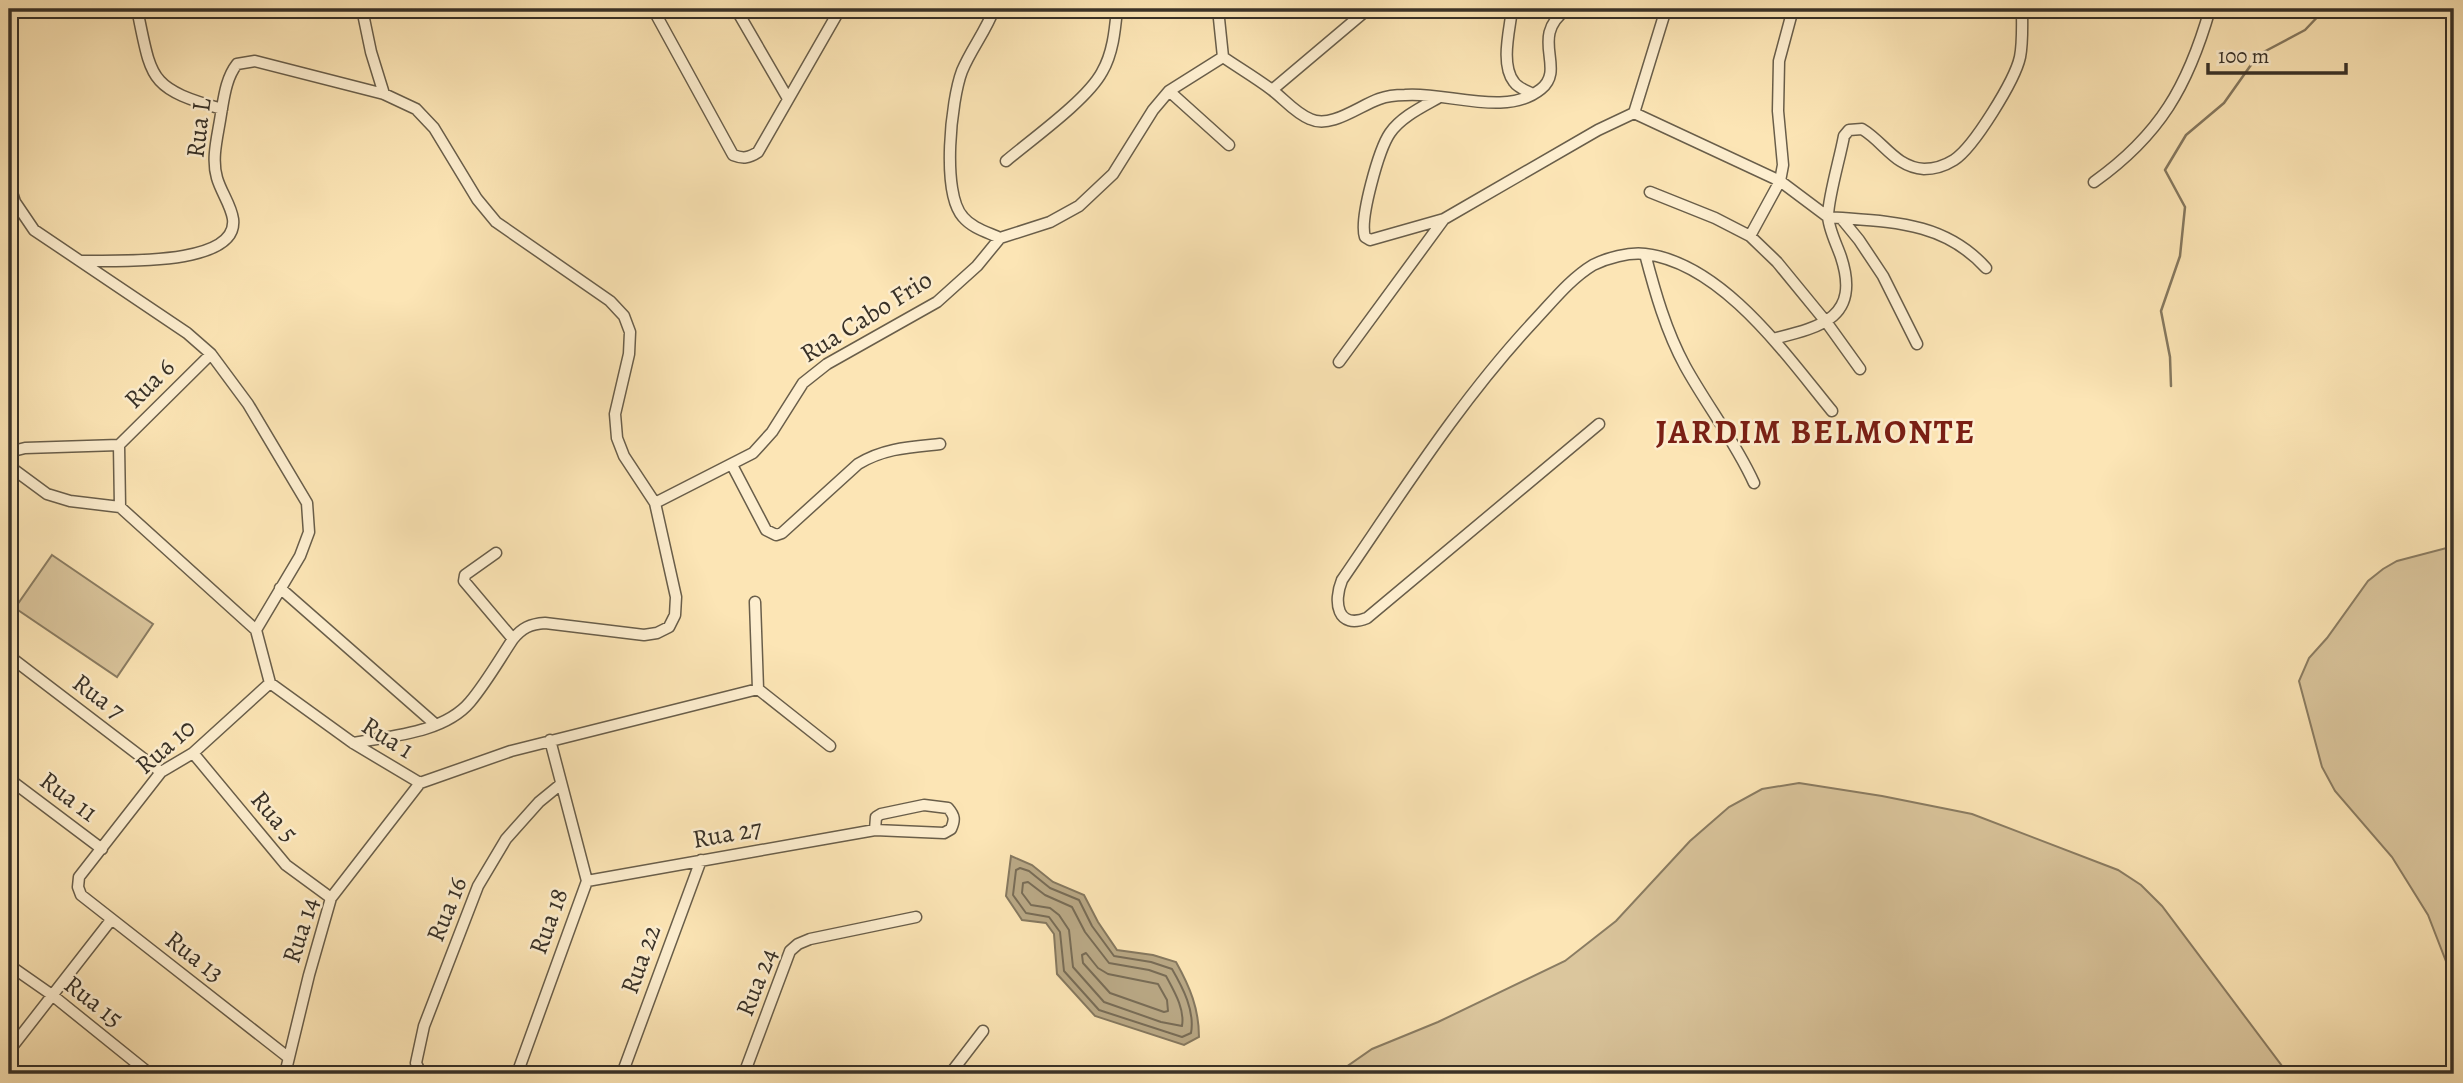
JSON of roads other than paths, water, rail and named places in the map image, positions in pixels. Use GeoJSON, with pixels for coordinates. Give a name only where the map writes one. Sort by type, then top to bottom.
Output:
{"type":"FeatureCollection","features":[{"type":"Feature","properties":{"kind":"street"},"geometry":{"type":"LineString","coordinates":[[137,9],[148,62],[163,86],[186,98],[222,110]]}},
{"type":"Feature","properties":{"kind":"street"},"geometry":{"type":"LineString","coordinates":[[362,9],[384,94]]}},
{"type":"Feature","properties":{"kind":"street"},"geometry":{"type":"LineString","coordinates":[[653,9],[733,155],[742,158],[751,157],[758,152],[787,97],[840,9]]}},
{"type":"Feature","properties":{"kind":"street"},"geometry":{"type":"LineString","coordinates":[[736,9],[787,97]]}},
{"type":"Feature","properties":{"kind":"street"},"geometry":{"type":"LineString","coordinates":[[994,9],[961,73],[949,131],[954,200],[961,216],[972,225],[1000,238],[1050,222],[1079,206],[1113,174],[1153,110],[1169,91],[1223,57]]}},
{"type":"Feature","properties":{"kind":"street"},"geometry":{"type":"LineString","coordinates":[[1006,161],[1090,90],[1103,71],[1110,50],[1117,9]]}},
{"type":"Feature","properties":{"kind":"street"},"geometry":{"type":"LineString","coordinates":[[1218,9],[1223,57]]}},
{"type":"Feature","properties":{"kind":"street"},"geometry":{"type":"LineString","coordinates":[[1272,90],[1368,9]]}},
{"type":"Feature","properties":{"kind":"street"},"geometry":{"type":"LineString","coordinates":[[1512,9],[1507,59],[1510,74],[1514,82],[1533,94]]}},
{"type":"Feature","properties":{"kind":"street"},"geometry":{"type":"LineString","coordinates":[[1223,57],[1309,119],[1323,123],[1383,97],[1409,94],[1500,102],[1518,100],[1542,89],[1551,73],[1548,36],[1551,24],[1567,9]]}},
{"type":"Feature","properties":{"kind":"street"},"geometry":{"type":"LineString","coordinates":[[1438,97],[1409,116],[1391,133],[1379,159],[1362,229],[1365,237],[1370,240],[1444,219],[1598,130],[1634,113],[1666,9]]}},
{"type":"Feature","properties":{"kind":"street"},"geometry":{"type":"LineString","coordinates":[[1750,236],[1780,181],[1783,165],[1778,111],[1779,61],[1793,9]]}},
{"type":"Feature","properties":{"kind":"street"},"geometry":{"type":"LineString","coordinates":[[1773,339],[1827,323],[1838,313],[1845,298],[1844,265],[1828,217],[1844,136],[1849,130],[1862,129],[1892,157],[1925,169],[1940,167],[1956,159],[2010,85],[2020,57],[2022,9]]}},
{"type":"Feature","properties":{"kind":"street"},"geometry":{"type":"LineString","coordinates":[[2094,182],[2120,163],[2150,132],[2175,99],[2201,40],[2210,9]]}},
{"type":"Feature","properties":{"kind":"street","name":"Rua L"},"geometry":{"type":"LineString","coordinates":[[80,261],[183,256],[203,253],[226,240],[232,230],[233,218],[216,175],[215,161],[222,110],[231,71],[237,64],[255,61],[384,94],[416,109],[434,128],[477,199],[496,222],[610,301],[624,316],[630,332],[629,354],[615,414],[617,438],[624,456],[655,503]]}},
{"type":"Feature","properties":{"kind":"street"},"geometry":{"type":"LineString","coordinates":[[1169,91],[1229,145]]}},
{"type":"Feature","properties":{"kind":"street"},"geometry":{"type":"LineString","coordinates":[[1634,113],[1780,181],[1828,217],[1899,223],[1926,229],[1950,238],[1971,252],[1986,268]]}},
{"type":"Feature","properties":{"kind":"street"},"geometry":{"type":"LineString","coordinates":[[9,183],[15,202],[34,230],[187,333],[211,354],[248,404],[307,503],[309,532],[300,556],[256,630]]}},
{"type":"Feature","properties":{"kind":"street"},"geometry":{"type":"LineString","coordinates":[[1650,192],[1715,218],[1750,236],[1777,262],[1827,323],[1860,369]]}},
{"type":"Feature","properties":{"kind":"street"},"geometry":{"type":"LineString","coordinates":[[1840,218],[1859,240],[1883,276],[1917,344]]}},
{"type":"Feature","properties":{"kind":"street"},"geometry":{"type":"LineString","coordinates":[[1339,362],[1444,219]]}},
{"type":"Feature","properties":{"kind":"street","name":"Rua Cabo Frio"},"geometry":{"type":"LineString","coordinates":[[655,503],[753,453],[772,432],[803,383],[827,363],[937,302],[977,266],[1000,238]]}},
{"type":"Feature","properties":{"kind":"street"},"geometry":{"type":"LineString","coordinates":[[1645,254],[1658,302],[1684,363],[1741,454],[1754,483]]}},
{"type":"Feature","properties":{"kind":"street"},"geometry":{"type":"LineString","coordinates":[[1600,424],[1367,618],[1357,622],[1347,620],[1341,614],[1337,604],[1337,592],[1342,580],[1458,411],[1514,343],[1571,282],[1595,264],[1624,255],[1645,254],[1682,265],[1704,276],[1727,293],[1773,339],[1832,411]]}},
{"type":"Feature","properties":{"kind":"street","name":"Rua 6"},"geometry":{"type":"LineString","coordinates":[[9,452],[25,448],[119,445],[211,354]]}},
{"type":"Feature","properties":{"kind":"street"},"geometry":{"type":"LineString","coordinates":[[732,465],[766,530],[776,535],[782,533],[858,464],[872,455],[889,449],[940,444]]}},
{"type":"Feature","properties":{"kind":"street","name":"Rua 6"},"geometry":{"type":"LineString","coordinates":[[119,445],[120,507]]}},
{"type":"Feature","properties":{"kind":"street"},"geometry":{"type":"LineString","coordinates":[[9,466],[47,494],[70,501],[120,507],[256,630],[270,683]]}},
{"type":"Feature","properties":{"kind":"street"},"geometry":{"type":"LineString","coordinates":[[354,743],[435,724],[453,716],[469,704],[520,630],[531,624],[545,623],[644,635],[657,633],[669,626],[676,615],[676,597],[655,503]]}},
{"type":"Feature","properties":{"kind":"street"},"geometry":{"type":"LineString","coordinates":[[496,553],[465,575],[464,581],[513,639]]}},
{"type":"Feature","properties":{"kind":"street"},"geometry":{"type":"LineString","coordinates":[[280,588],[435,724]]}},
{"type":"Feature","properties":{"kind":"street"},"geometry":{"type":"LineString","coordinates":[[755,602],[758,689],[830,746]]}},
{"type":"Feature","properties":{"kind":"street","name":"Rua 7"},"geometry":{"type":"LineString","coordinates":[[9,656],[161,772]]}},
{"type":"Feature","properties":{"kind":"street","name":"Rua 1"},"geometry":{"type":"LineString","coordinates":[[270,683],[354,743],[420,783],[550,740],[758,689]]}},
{"type":"Feature","properties":{"kind":"street","name":"Rua 10"},"geometry":{"type":"LineString","coordinates":[[78,887],[79,877],[161,772],[193,753],[270,683]]}},
{"type":"Feature","properties":{"kind":"street","name":"Rua 18"},"geometry":{"type":"LineString","coordinates":[[517,1074],[587,881],[550,740]]}},
{"type":"Feature","properties":{"kind":"street","name":"Rua 5"},"geometry":{"type":"LineString","coordinates":[[193,753],[286,865],[331,898]]}},
{"type":"Feature","properties":{"kind":"street","name":"Rua 11"},"geometry":{"type":"LineString","coordinates":[[9,779],[102,849]]}},
{"type":"Feature","properties":{"kind":"street","name":"Rua 14"},"geometry":{"type":"LineString","coordinates":[[285,1074],[331,898],[420,783]]}},
{"type":"Feature","properties":{"kind":"street","name":"Rua 16"},"geometry":{"type":"LineString","coordinates":[[421,1074],[416,1063],[424,1026],[478,886],[506,839],[539,802],[561,784]]}},
{"type":"Feature","properties":{"kind":"street","name":"Rua 27"},"geometry":{"type":"LineString","coordinates":[[587,881],[875,830],[944,832],[951,830],[955,822],[948,808],[924,805],[881,814],[876,817],[875,830]]}},
{"type":"Feature","properties":{"kind":"street","name":"Rua 22"},"geometry":{"type":"LineString","coordinates":[[622,1074],[701,860]]}},
{"type":"Feature","properties":{"kind":"street","name":"Rua 13"},"geometry":{"type":"LineString","coordinates":[[78,887],[81,895],[111,920],[289,1058]]}},
{"type":"Feature","properties":{"kind":"street","name":"Rua 24"},"geometry":{"type":"LineString","coordinates":[[744,1074],[790,951],[797,944],[916,917]]}},
{"type":"Feature","properties":{"kind":"street"},"geometry":{"type":"LineString","coordinates":[[12,1047],[111,920]]}},
{"type":"Feature","properties":{"kind":"street","name":"Rua 15"},"geometry":{"type":"LineString","coordinates":[[9,965],[52,995],[150,1074]]}},
{"type":"Feature","properties":{"kind":"street"},"geometry":{"type":"LineString","coordinates":[[953,1073],[983,1031]]}},
{"type":"Feature","properties":{"kind":"water"},"geometry":{"type":"Polygon","coordinates":[[[1011,856],[1032,865],[1053,882],[1084,895],[1117,950],[1153,955],[1176,962],[1193,998],[1199,1037],[1184,1045],[1095,1016],[1057,974],[1054,934],[1046,923],[1022,920],[1006,896],[1011,856]]]}},
{"type":"Feature","properties":{"kind":"waterway"},"geometry":{"type":"LineString","coordinates":[[2171,386],[2170,357],[2161,311],[2180,256],[2185,207],[2165,170],[2186,135],[2224,103],[2258,55],[2305,30],[2325,9]]}},
{"type":"Feature","properties":{"kind":"district","name":"JARDIM BELMONTE"},"geometry":{"type":"Point","coordinates":[1816,431]}}]}
